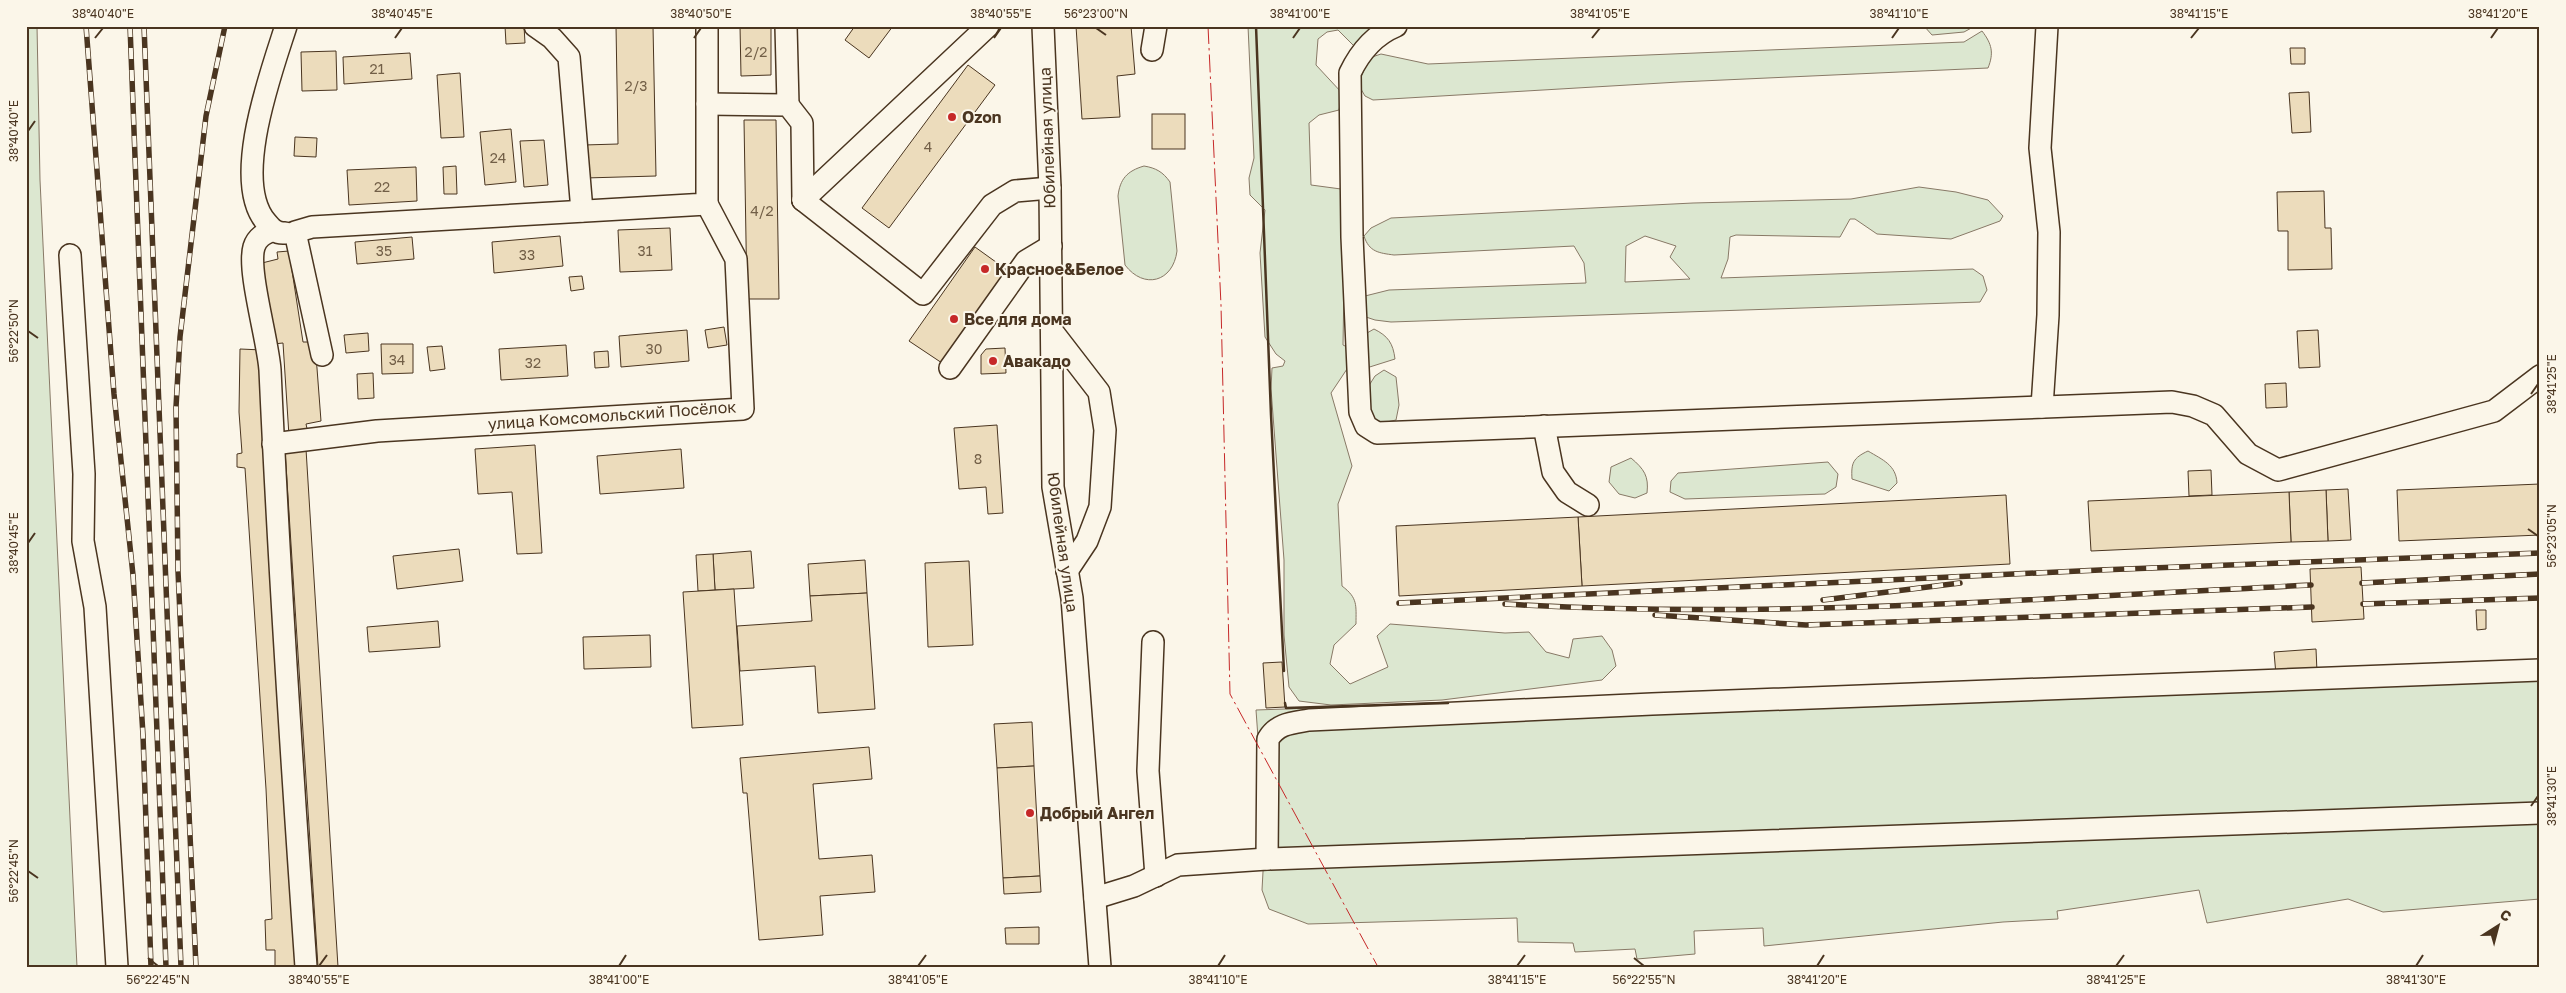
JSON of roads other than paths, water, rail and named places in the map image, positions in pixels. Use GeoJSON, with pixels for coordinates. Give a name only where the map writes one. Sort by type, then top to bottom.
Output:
{"type":"FeatureCollection","features":[{"type":"Feature","properties":{"kind":"street"},"geometry":{"type":"LineString","coordinates":[[286,26],[269,78],[257,132],[251,185],[258,213],[273,230],[281,233],[295,232],[312,227],[707,204],[707,26]]}},
{"type":"Feature","properties":{"kind":"street"},"geometry":{"type":"LineString","coordinates":[[535,26],[552,38],[569,57],[582,211]]}},
{"type":"Feature","properties":{"kind":"street"},"geometry":{"type":"LineString","coordinates":[[786,26],[788,105],[802,123],[803,200]]}},
{"type":"Feature","properties":{"kind":"street"},"geometry":{"type":"LineString","coordinates":[[803,200],[988,26]]}},
{"type":"Feature","properties":{"kind":"street","name":"Юбилейная улица"},"geometry":{"type":"LineString","coordinates":[[1043,26],[1050,188],[1053,487],[1072,598],[1100,967]]}},
{"type":"Feature","properties":{"kind":"street"},"geometry":{"type":"LineString","coordinates":[[1152,50],[1156,26]]}},
{"type":"Feature","properties":{"kind":"street"},"geometry":{"type":"LineString","coordinates":[[1396,26],[1385,31],[1360,53],[1350,73],[1352,237],[1360,412],[1366,426],[1377,433],[2172,402],[2193,406],[2214,415],[2248,454],[2278,470],[2494,411],[2540,376]]}},
{"type":"Feature","properties":{"kind":"street"},"geometry":{"type":"LineString","coordinates":[[2042,407],[2048,315],[2049,232],[2040,148],[2047,26]]}},
{"type":"Feature","properties":{"kind":"street"},"geometry":{"type":"LineString","coordinates":[[707,104],[788,105]]}},
{"type":"Feature","properties":{"kind":"street"},"geometry":{"type":"LineString","coordinates":[[803,200],[923,294],[992,204],[1015,191],[1050,188]]}},
{"type":"Feature","properties":{"kind":"street","name":"улица Комсомольский Посёлок"},"geometry":{"type":"LineString","coordinates":[[273,444],[377,430],[743,409],[736,259],[707,204]]}},
{"type":"Feature","properties":{"kind":"street"},"geometry":{"type":"LineString","coordinates":[[273,230],[261,235],[254,247],[253,267],[269,352],[282,617],[306,967]]}},
{"type":"Feature","properties":{"kind":"street"},"geometry":{"type":"LineString","coordinates":[[295,232],[322,355]]}},
{"type":"Feature","properties":{"kind":"street"},"geometry":{"type":"LineString","coordinates":[[950,368],[1026,261],[1051,246]]}},
{"type":"Feature","properties":{"kind":"street"},"geometry":{"type":"LineString","coordinates":[[70,255],[84,474],[83,541],[95,607],[117,967]]}},
{"type":"Feature","properties":{"kind":"street"},"geometry":{"type":"LineString","coordinates":[[1052,331],[1099,392],[1105,430],[1100,508],[1087,541],[1067,571]]}},
{"type":"Feature","properties":{"kind":"street"},"geometry":{"type":"LineString","coordinates":[[1544,426],[1553,472],[1567,492],[1588,505]]}},
{"type":"Feature","properties":{"kind":"street"},"geometry":{"type":"LineString","coordinates":[[1153,642],[1148,771],[1156,876]]}},
{"type":"Feature","properties":{"kind":"street"},"geometry":{"type":"LineString","coordinates":[[1267,859],[1268,738],[1274,729],[1286,723],[1309,720],[1652,704],[2540,670]]}},
{"type":"Feature","properties":{"kind":"street"},"geometry":{"type":"LineString","coordinates":[[1095,898],[1134,886],[1178,865],[1267,859],[2540,813]]}},
{"type":"Feature","properties":{"kind":"railway"},"geometry":{"type":"LineString","coordinates":[[86,26],[114,394],[133,575],[143,735],[151,967]]}},
{"type":"Feature","properties":{"kind":"railway"},"geometry":{"type":"LineString","coordinates":[[130,26],[166,967]]}},
{"type":"Feature","properties":{"kind":"railway"},"geometry":{"type":"LineString","coordinates":[[144,26],[181,967]]}},
{"type":"Feature","properties":{"kind":"railway"},"geometry":{"type":"LineString","coordinates":[[196,967],[178,571],[176,407],[180,337],[206,116],[225,26]]}},
{"type":"Feature","properties":{"kind":"railway"},"geometry":{"type":"LineString","coordinates":[[1399,603],[2100,570],[2540,553]]}},
{"type":"Feature","properties":{"kind":"railway"},"geometry":{"type":"LineString","coordinates":[[2362,583],[2540,574]]}},
{"type":"Feature","properties":{"kind":"railway"},"geometry":{"type":"LineString","coordinates":[[1823,600],[1960,583]]}},
{"type":"Feature","properties":{"kind":"railway"},"geometry":{"type":"LineString","coordinates":[[1505,604],[1706,610],[1807,608],[2009,601],[2311,585]]}},
{"type":"Feature","properties":{"kind":"railway"},"geometry":{"type":"LineString","coordinates":[[2363,604],[2540,598]]}},
{"type":"Feature","properties":{"kind":"railway"},"geometry":{"type":"LineString","coordinates":[[1655,615],[1806,625],[2312,607]]}},
{"type":"Feature","properties":{"kind":"place","name":"Ozon"},"geometry":{"type":"Point","coordinates":[952,117]}},
{"type":"Feature","properties":{"kind":"place","name":"Красное&Белое"},"geometry":{"type":"Point","coordinates":[985,269]}},
{"type":"Feature","properties":{"kind":"place","name":"Все для дома"},"geometry":{"type":"Point","coordinates":[954,319]}},
{"type":"Feature","properties":{"kind":"place","name":"Авакадо"},"geometry":{"type":"Point","coordinates":[993,361]}},
{"type":"Feature","properties":{"kind":"place","name":"Добрый Ангел"},"geometry":{"type":"Point","coordinates":[1030,813]}}]}
